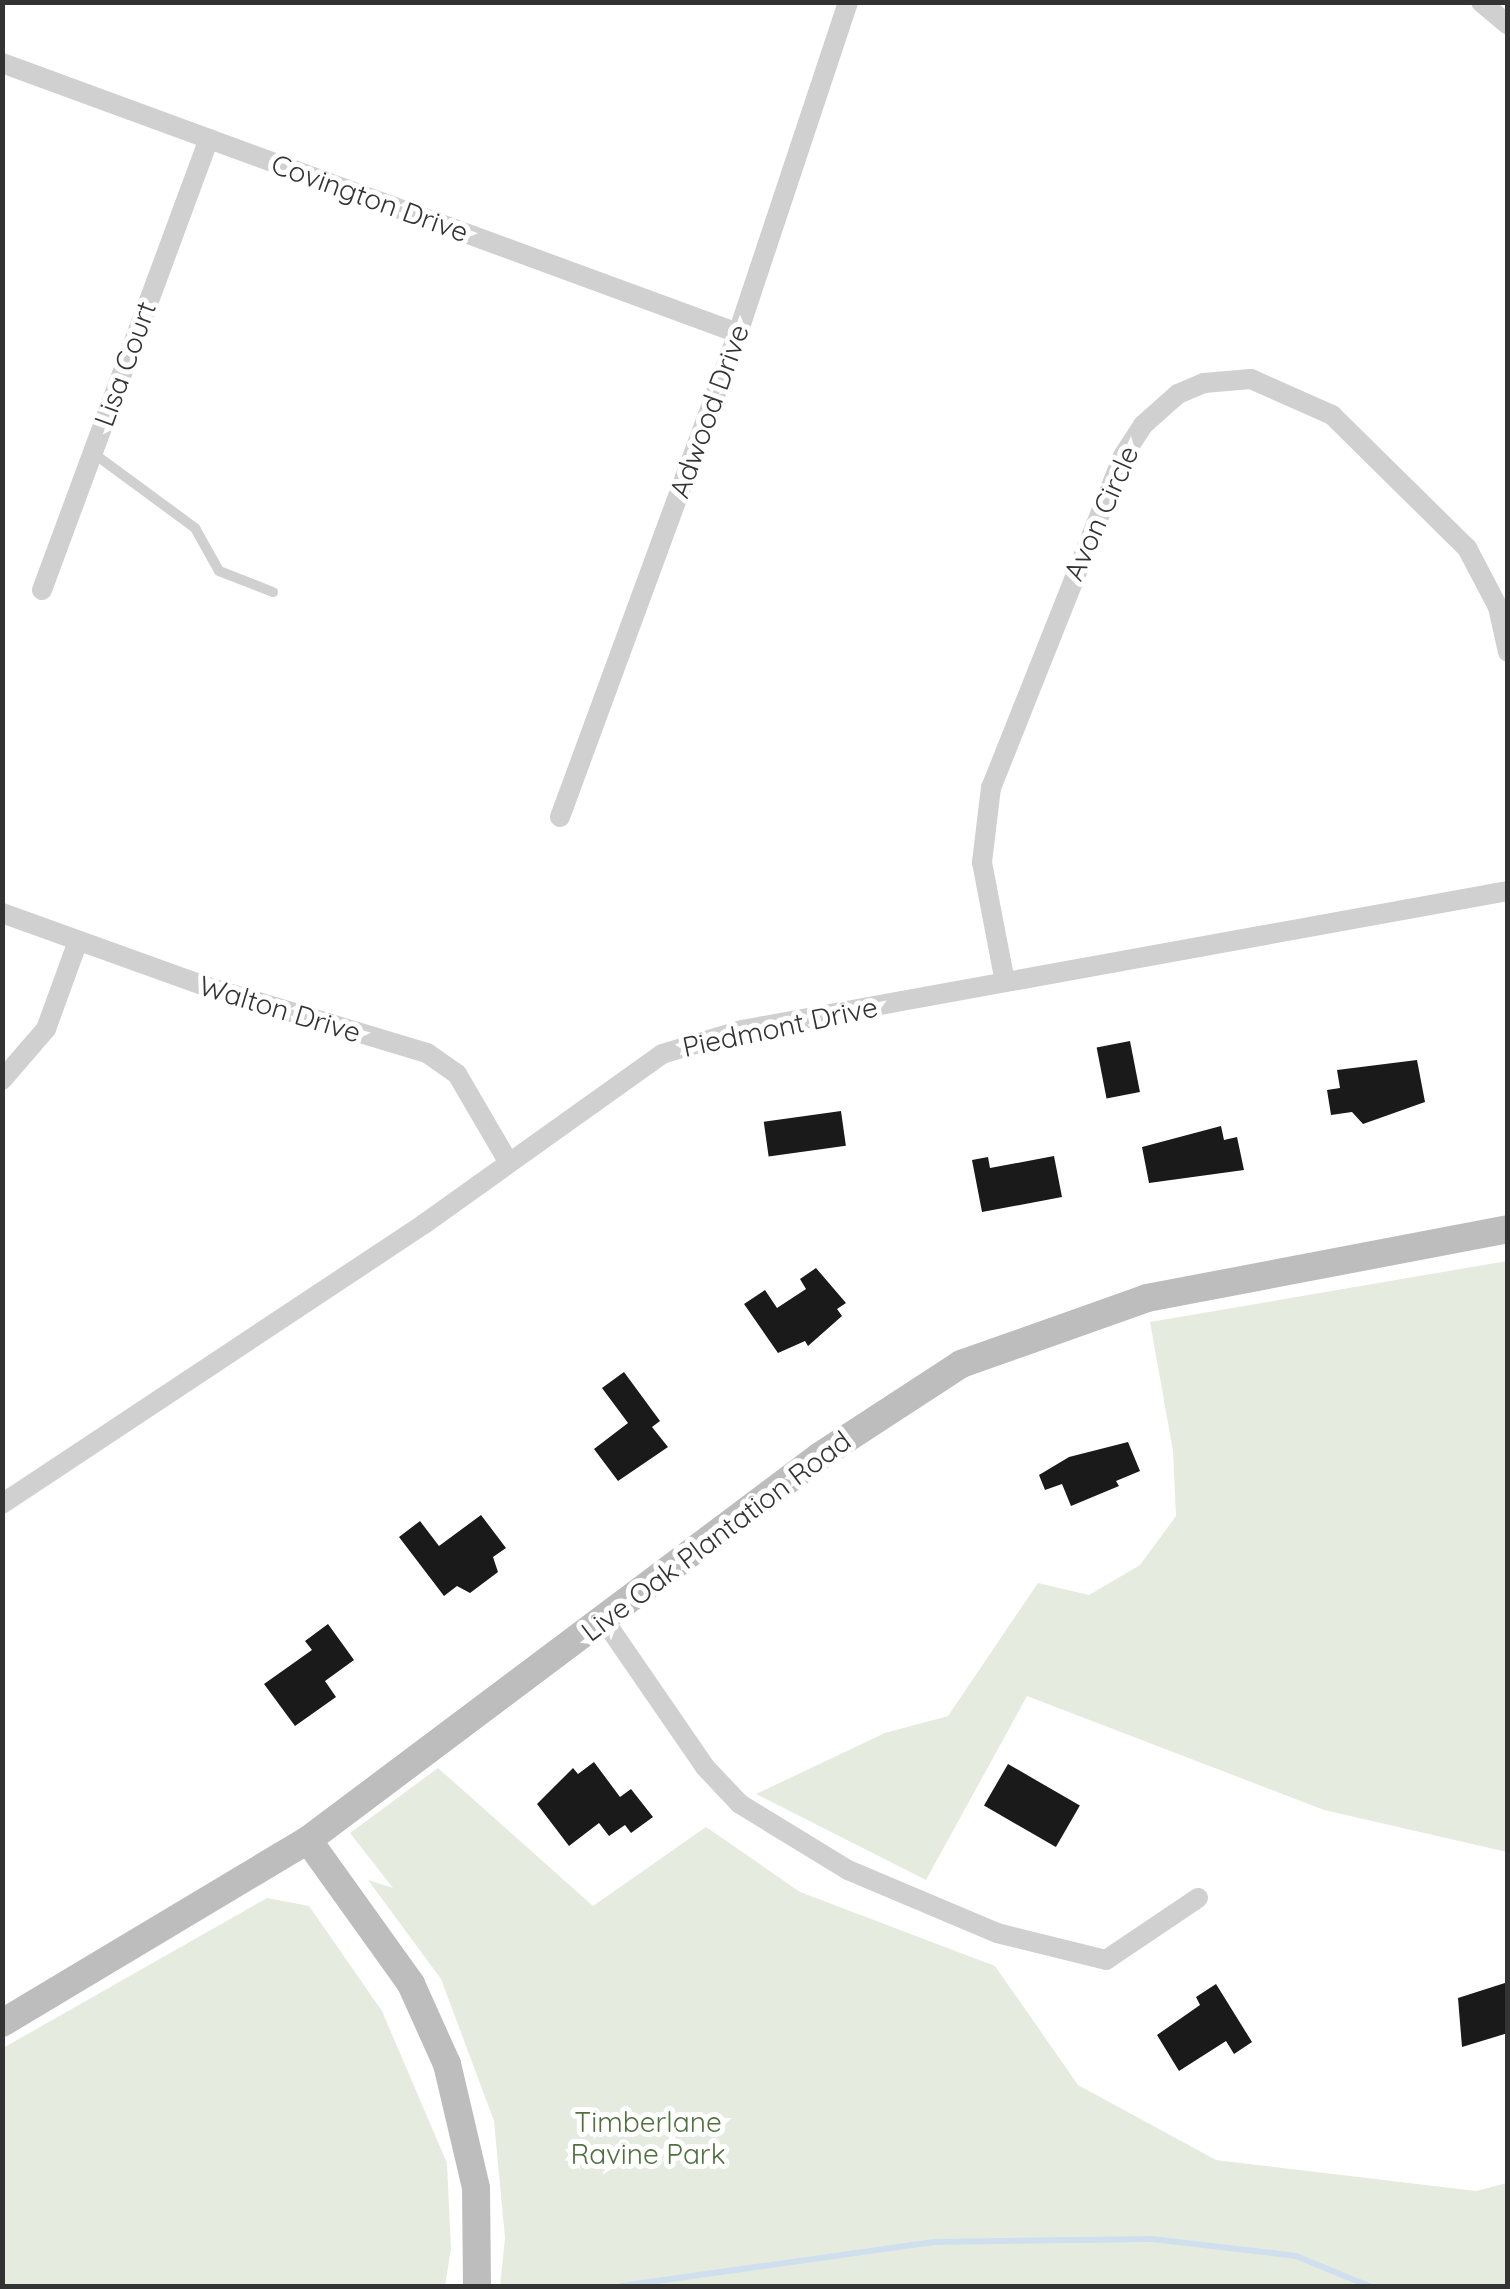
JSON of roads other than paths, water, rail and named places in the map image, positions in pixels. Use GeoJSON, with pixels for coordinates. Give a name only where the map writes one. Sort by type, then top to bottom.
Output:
{"type":"FeatureCollection","features":[{"type":"Feature","properties":{"kind":"street","name":"Adwood Drive"},"geometry":{"type":"LineString","coordinates":[[560,816],[738,333],[848,2]]}},
{"type":"Feature","properties":{"kind":"street"},"geometry":{"type":"LineString","coordinates":[[1481,2],[1508,25]]}},
{"type":"Feature","properties":{"kind":"street","name":"Covington Drive"},"geometry":{"type":"LineString","coordinates":[[2,63],[738,333]]}},
{"type":"Feature","properties":{"kind":"street","name":"Lisa Court"},"geometry":{"type":"LineString","coordinates":[[42,590],[209,139]]}},
{"type":"Feature","properties":{"kind":"street","name":"Avon Circle"},"geometry":{"type":"LineString","coordinates":[[1005,982],[982,862],[991,788],[1122,456],[1143,425],[1178,394],[1226,379],[1251,379],[1291,391],[1332,415],[1466,548],[1498,607],[1508,652]]}},
{"type":"Feature","properties":{"kind":"street","name":"Piedmont Drive"},"geometry":{"type":"LineString","coordinates":[[2,1504],[509,1163],[662,1054],[742,1030],[1508,891]]}},
{"type":"Feature","properties":{"kind":"street","name":"Walton Drive"},"geometry":{"type":"LineString","coordinates":[[2,914],[427,1054],[457,1074],[509,1163]]}},
{"type":"Feature","properties":{"kind":"street"},"geometry":{"type":"LineString","coordinates":[[2,1080],[46,1030],[78,941]]}},
{"type":"Feature","properties":{"kind":"street","name":"Live Oak Plantation Road"},"geometry":{"type":"LineString","coordinates":[[2,2023],[308,1840],[912,1392],[1010,1342],[1147,1298],[1508,1229]]}},
{"type":"Feature","properties":{"kind":"street"},"geometry":{"type":"LineString","coordinates":[[604,1620],[705,1767],[740,1804],[848,1870],[998,1933],[1106,1960],[1198,1898]]}},
{"type":"Feature","properties":{"kind":"street"},"geometry":{"type":"LineString","coordinates":[[308,1840],[411,1984],[447,2064],[476,2188],[477,2286]]}},
{"type":"Feature","properties":{"kind":"lane"},"geometry":{"type":"LineString","coordinates":[[93,453],[195,528],[219,571],[273,592]]}},
{"type":"Feature","properties":{"kind":"waterway"},"geometry":{"type":"LineString","coordinates":[[621,2286],[934,2242],[1152,2239],[1296,2256],[1369,2286]]}},
{"type":"Feature","properties":{"kind":"park label","name":"Timberlane Ravine Park"},"geometry":{"type":"Point","coordinates":[648,2138]}}]}
